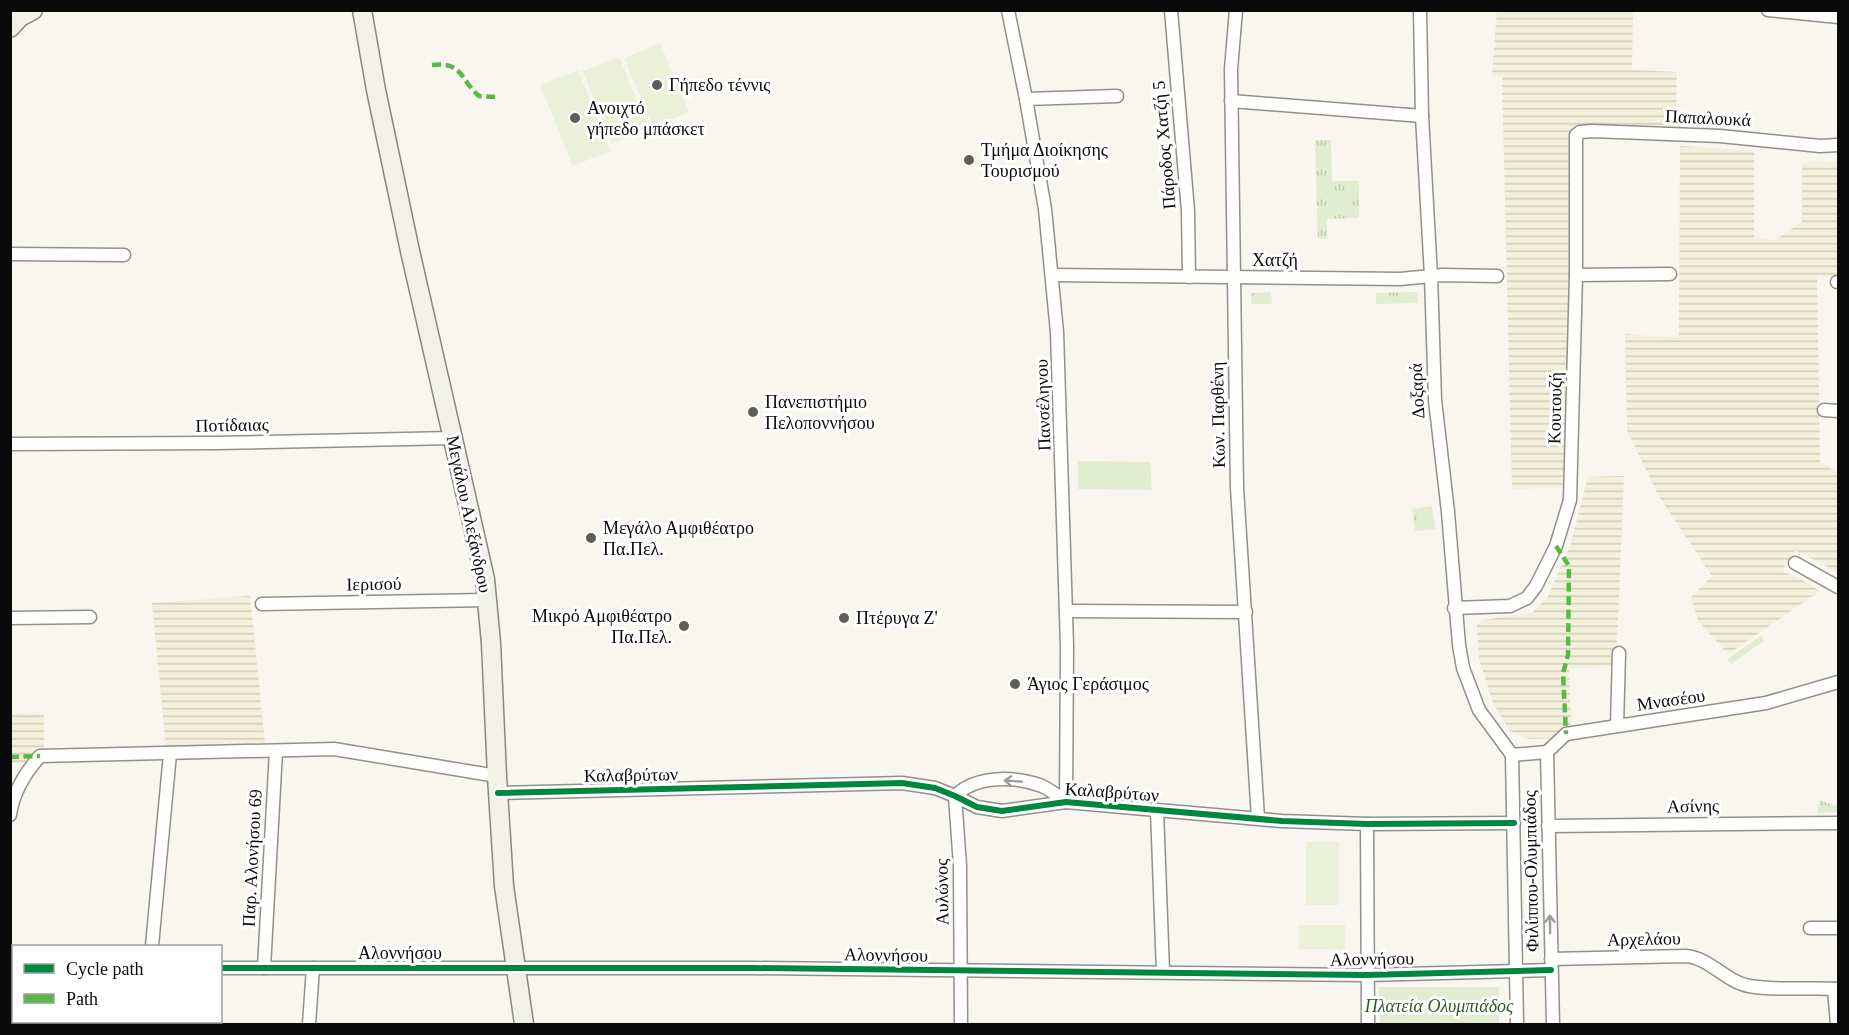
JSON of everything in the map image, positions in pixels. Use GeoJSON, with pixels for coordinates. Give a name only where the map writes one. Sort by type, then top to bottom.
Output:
{"type":"FeatureCollection","features":[{"type":"Feature","properties":{"kind":"main road","name":"Μεγάλου Αλεξάνδρου"},"geometry":{"type":"LineString","coordinates":[[362,10],[392,168],[480,555],[492,643],[504,886],[524,1024]]}},
{"type":"Feature","properties":{"kind":"street","name":"Πανσέληνου"},"geometry":{"type":"LineString","coordinates":[[1008,10],[1045,209],[1053,275],[1060,371],[1066,611],[1066,802]]}},
{"type":"Feature","properties":{"kind":"street","name":"Πάροδος Χατζή 5"},"geometry":{"type":"LineString","coordinates":[[1171,10],[1188,211],[1188,277]]}},
{"type":"Feature","properties":{"kind":"street","name":"Κων. Παρθένη"},"geometry":{"type":"LineString","coordinates":[[1236,10],[1231,58],[1238,498],[1258,818]]}},
{"type":"Feature","properties":{"kind":"street","name":"Δοξαρά"},"geometry":{"type":"LineString","coordinates":[[1420,10],[1422,116],[1435,400],[1448,512],[1455,608],[1463,668],[1474,700],[1512,755]]}},
{"type":"Feature","properties":{"kind":"street"},"geometry":{"type":"LineString","coordinates":[[1768,10],[1839,17]]}},
{"type":"Feature","properties":{"kind":"street"},"geometry":{"type":"LineString","coordinates":[[1026,99],[1117,96]]}},
{"type":"Feature","properties":{"kind":"street"},"geometry":{"type":"LineString","coordinates":[[1232,101],[1422,116]]}},
{"type":"Feature","properties":{"kind":"street","name":"Παπαλουκά"},"geometry":{"type":"LineString","coordinates":[[1576,135],[1580,132],[1592,131],[1729,137],[1820,146],[1839,145]]}},
{"type":"Feature","properties":{"kind":"street","name":"Κουτουζή"},"geometry":{"type":"LineString","coordinates":[[1455,608],[1504,607],[1523,601],[1536,586],[1559,537],[1570,500],[1576,275],[1576,135]]}},
{"type":"Feature","properties":{"kind":"street"},"geometry":{"type":"LineString","coordinates":[[10,254],[124,255]]}},
{"type":"Feature","properties":{"kind":"street"},"geometry":{"type":"LineString","coordinates":[[1576,275],[1670,274]]}},
{"type":"Feature","properties":{"kind":"street","name":"Χατζή"},"geometry":{"type":"LineString","coordinates":[[1053,275],[1400,279],[1431,276],[1497,276]]}},
{"type":"Feature","properties":{"kind":"street"},"geometry":{"type":"LineString","coordinates":[[1824,410],[1839,411]]}},
{"type":"Feature","properties":{"kind":"street","name":"Ποτίδαιας"},"geometry":{"type":"LineString","coordinates":[[10,444],[453,438]]}},
{"type":"Feature","properties":{"kind":"street"},"geometry":{"type":"LineString","coordinates":[[1795,563],[1839,586]]}},
{"type":"Feature","properties":{"kind":"street","name":"Ιερισού"},"geometry":{"type":"LineString","coordinates":[[262,604],[487,600]]}},
{"type":"Feature","properties":{"kind":"street"},"geometry":{"type":"LineString","coordinates":[[1066,611],[1246,612]]}},
{"type":"Feature","properties":{"kind":"street"},"geometry":{"type":"LineString","coordinates":[[10,618],[90,617]]}},
{"type":"Feature","properties":{"kind":"street"},"geometry":{"type":"LineString","coordinates":[[1617,726],[1619,653]]}},
{"type":"Feature","properties":{"kind":"street","name":"Μνασέου"},"geometry":{"type":"LineString","coordinates":[[1546,752],[1566,734],[1766,703],[1839,682]]}},
{"type":"Feature","properties":{"kind":"street","name":"Καλαβρύτων"},"geometry":{"type":"LineString","coordinates":[[10,815],[12,798],[30,767],[40,756],[348,750],[498,784],[895,783],[925,786],[956,796],[977,807],[1002,811],[1066,802],[1281,821],[1367,824],[1514,823]]}},
{"type":"Feature","properties":{"kind":"street","name":"Παρ. Αλονήσου 69"},"geometry":{"type":"LineString","coordinates":[[264,968],[276,751]]}},
{"type":"Feature","properties":{"kind":"street"},"geometry":{"type":"LineString","coordinates":[[1512,755],[1546,752]]}},
{"type":"Feature","properties":{"kind":"street","name":"Φιλίππου-Ολυμπιάδος"},"geometry":{"type":"LineString","coordinates":[[1546,752],[1553,1024]]}},
{"type":"Feature","properties":{"kind":"street"},"geometry":{"type":"LineString","coordinates":[[152,945],[170,754]]}},
{"type":"Feature","properties":{"kind":"street","name":"Φιλίππου-Ολυμπιάδος"},"geometry":{"type":"LineString","coordinates":[[1512,755],[1517,1024]]}},
{"type":"Feature","properties":{"kind":"street"},"geometry":{"type":"LineString","coordinates":[[956,796],[960,790],[976,782],[1011,780],[1042,786],[1066,802]]}},
{"type":"Feature","properties":{"kind":"street","name":"Αυλώνος"},"geometry":{"type":"LineString","coordinates":[[956,796],[960,866],[961,1024]]}},
{"type":"Feature","properties":{"kind":"street"},"geometry":{"type":"LineString","coordinates":[[1157,810],[1163,972]]}},
{"type":"Feature","properties":{"kind":"street","name":"Ασίνης"},"geometry":{"type":"LineString","coordinates":[[1548,826],[1839,823]]}},
{"type":"Feature","properties":{"kind":"street"},"geometry":{"type":"LineString","coordinates":[[1367,824],[1368,1024]]}},
{"type":"Feature","properties":{"kind":"street"},"geometry":{"type":"LineString","coordinates":[[1810,928],[1839,928]]}},
{"type":"Feature","properties":{"kind":"street","name":"Αρχελάου"},"geometry":{"type":"LineString","coordinates":[[1551,964],[1693,956],[1737,982],[1750,987],[1836,989]]}},
{"type":"Feature","properties":{"kind":"street","name":"Αλοννήσου"},"geometry":{"type":"LineString","coordinates":[[222,968],[961,970],[1367,975],[1516,971],[1551,964]]}},
{"type":"Feature","properties":{"kind":"street"},"geometry":{"type":"LineString","coordinates":[[309,1024],[313,968]]}},
{"type":"Feature","properties":{"kind":"street"},"geometry":{"type":"LineString","coordinates":[[1836,989],[1837,1024]]}},
{"type":"Feature","properties":{"kind":"shaded area"},"geometry":{"type":"Polygon","coordinates":[[[1497,10],[1633,11],[1632,70],[1677,72],[1676,129],[1583,125],[1572,131],[1567,488],[1512,489],[1502,77],[1492,77],[1497,10]]]}},
{"type":"Feature","properties":{"kind":"shaded area"},"geometry":{"type":"Polygon","coordinates":[[[1680,146],[1754,151],[1754,238],[1775,240],[1802,222],[1802,163],[1838,162],[1838,276],[1817,276],[1820,462],[1838,473],[1838,572],[1795,550],[1782,571],[1820,591],[1728,654],[1698,621],[1691,597],[1712,576],[1658,495],[1627,430],[1625,334],[1679,338],[1680,146]]]}},
{"type":"Feature","properties":{"kind":"shaded area"},"geometry":{"type":"Polygon","coordinates":[[[1624,476],[1616,666],[1569,668],[1571,724],[1554,738],[1530,739],[1510,731],[1494,705],[1479,659],[1477,624],[1482,620],[1532,613],[1547,598],[1570,546],[1588,477],[1624,476]]]}},
{"type":"Feature","properties":{"kind":"shaded area"},"geometry":{"type":"Polygon","coordinates":[[[250,596],[265,743],[166,747],[152,603],[250,596]]]}},
{"type":"Feature","properties":{"kind":"shaded area"},"geometry":{"type":"Polygon","coordinates":[[[11,713],[44,714],[44,748],[28,763],[11,763],[11,713]]]}},
{"type":"Feature","properties":{"kind":"green space","name":"Γήπεδο τέννις"},"geometry":{"type":"Polygon","coordinates":[[[660,43],[689,112],[653,127],[624,58],[660,43]]]}},
{"type":"Feature","properties":{"kind":"green space","name":"Ανοιχτό γήπεδο μπάσκετ"},"geometry":{"type":"Polygon","coordinates":[[[619,57],[649,129],[612,144],[583,71],[619,57]]]}},
{"type":"Feature","properties":{"kind":"green space","name":"Ανοιχτό γήπεδο μπάσκετ"},"geometry":{"type":"Polygon","coordinates":[[[578,70],[610,151],[573,166],[540,85],[578,70]]]}},
{"type":"Feature","properties":{"kind":"green space"},"geometry":{"type":"Polygon","coordinates":[[[1315,140],[1331,140],[1332,181],[1359,181],[1359,218],[1327,219],[1327,239],[1318,239],[1315,140]]]}},
{"type":"Feature","properties":{"kind":"green space"},"geometry":{"type":"Polygon","coordinates":[[[1271,292],[1272,304],[1251,304],[1251,293],[1271,292]]]}},
{"type":"Feature","properties":{"kind":"green space"},"geometry":{"type":"Polygon","coordinates":[[[1417,292],[1418,303],[1376,304],[1376,293],[1417,292]]]}},
{"type":"Feature","properties":{"kind":"green space"},"geometry":{"type":"Polygon","coordinates":[[[1078,461],[1150,462],[1152,490],[1078,489],[1078,461]]]}},
{"type":"Feature","properties":{"kind":"green space"},"geometry":{"type":"Polygon","coordinates":[[[1432,506],[1435,529],[1415,531],[1412,509],[1432,506]]]}},
{"type":"Feature","properties":{"kind":"green space"},"geometry":{"type":"Polygon","coordinates":[[[1761,636],[1764,641],[1731,664],[1727,659],[1761,636]]]}},
{"type":"Feature","properties":{"kind":"green space"},"geometry":{"type":"Polygon","coordinates":[[[1820,800],[1835,806],[1838,800],[1838,812],[1817,813],[1820,800]]]}},
{"type":"Feature","properties":{"kind":"green space"},"geometry":{"type":"Polygon","coordinates":[[[1306,842],[1339,842],[1339,905],[1306,905],[1306,842]]]}},
{"type":"Feature","properties":{"kind":"green space"},"geometry":{"type":"Polygon","coordinates":[[[1299,925],[1345,925],[1345,949],[1299,949],[1299,925]]]}},
{"type":"Feature","properties":{"kind":"green space","name":"Πλατεία Ολυμπιάδος"},"geometry":{"type":"Polygon","coordinates":[[[1379,987],[1499,987],[1499,1024],[1380,1024],[1379,987]]]}},
{"type":"Feature","properties":{"kind":"marked path"},"geometry":{"type":"LineString","coordinates":[[432,65],[450,66],[460,73],[479,96],[496,97]]}},
{"type":"Feature","properties":{"kind":"marked path"},"geometry":{"type":"LineString","coordinates":[[1556,546],[1569,566],[1568,655],[1563,673],[1566,734]]}},
{"type":"Feature","properties":{"kind":"marked path"},"geometry":{"type":"LineString","coordinates":[[10,757],[40,756]]}},
{"type":"Feature","properties":{"kind":"cycle path"},"geometry":{"type":"LineString","coordinates":[[498,793],[902,783],[935,788],[977,807],[1002,811],[1066,802],[1282,821],[1367,824],[1514,823]]}},
{"type":"Feature","properties":{"kind":"cycle path"},"geometry":{"type":"LineString","coordinates":[[222,968],[753,968],[1367,975],[1551,970]]}},
{"type":"Feature","properties":{"kind":"place","name":"Γήπεδο τέννις"},"geometry":{"type":"Point","coordinates":[657,85]}},
{"type":"Feature","properties":{"kind":"place","name":"Ανοιχτό γήπεδο μπάσκετ"},"geometry":{"type":"Point","coordinates":[575,118]}},
{"type":"Feature","properties":{"kind":"place","name":"Τμήμα Διοίκησης Τουρισμού"},"geometry":{"type":"Point","coordinates":[969,160]}},
{"type":"Feature","properties":{"kind":"place","name":"Πανεπιστήμιο Πελοποννήσου"},"geometry":{"type":"Point","coordinates":[753,412]}},
{"type":"Feature","properties":{"kind":"place","name":"Μεγάλο Αμφιθέατρο Πα.Πελ."},"geometry":{"type":"Point","coordinates":[591,538]}},
{"type":"Feature","properties":{"kind":"place","name":"Πτέρυγα Ζ'"},"geometry":{"type":"Point","coordinates":[844,618]}},
{"type":"Feature","properties":{"kind":"place","name":"Μικρό Αμφιθέατρο Πα.Πελ."},"geometry":{"type":"Point","coordinates":[684,626]}},
{"type":"Feature","properties":{"kind":"place","name":"Άγιος Γεράσιμος"},"geometry":{"type":"Point","coordinates":[1015,684]}}]}
